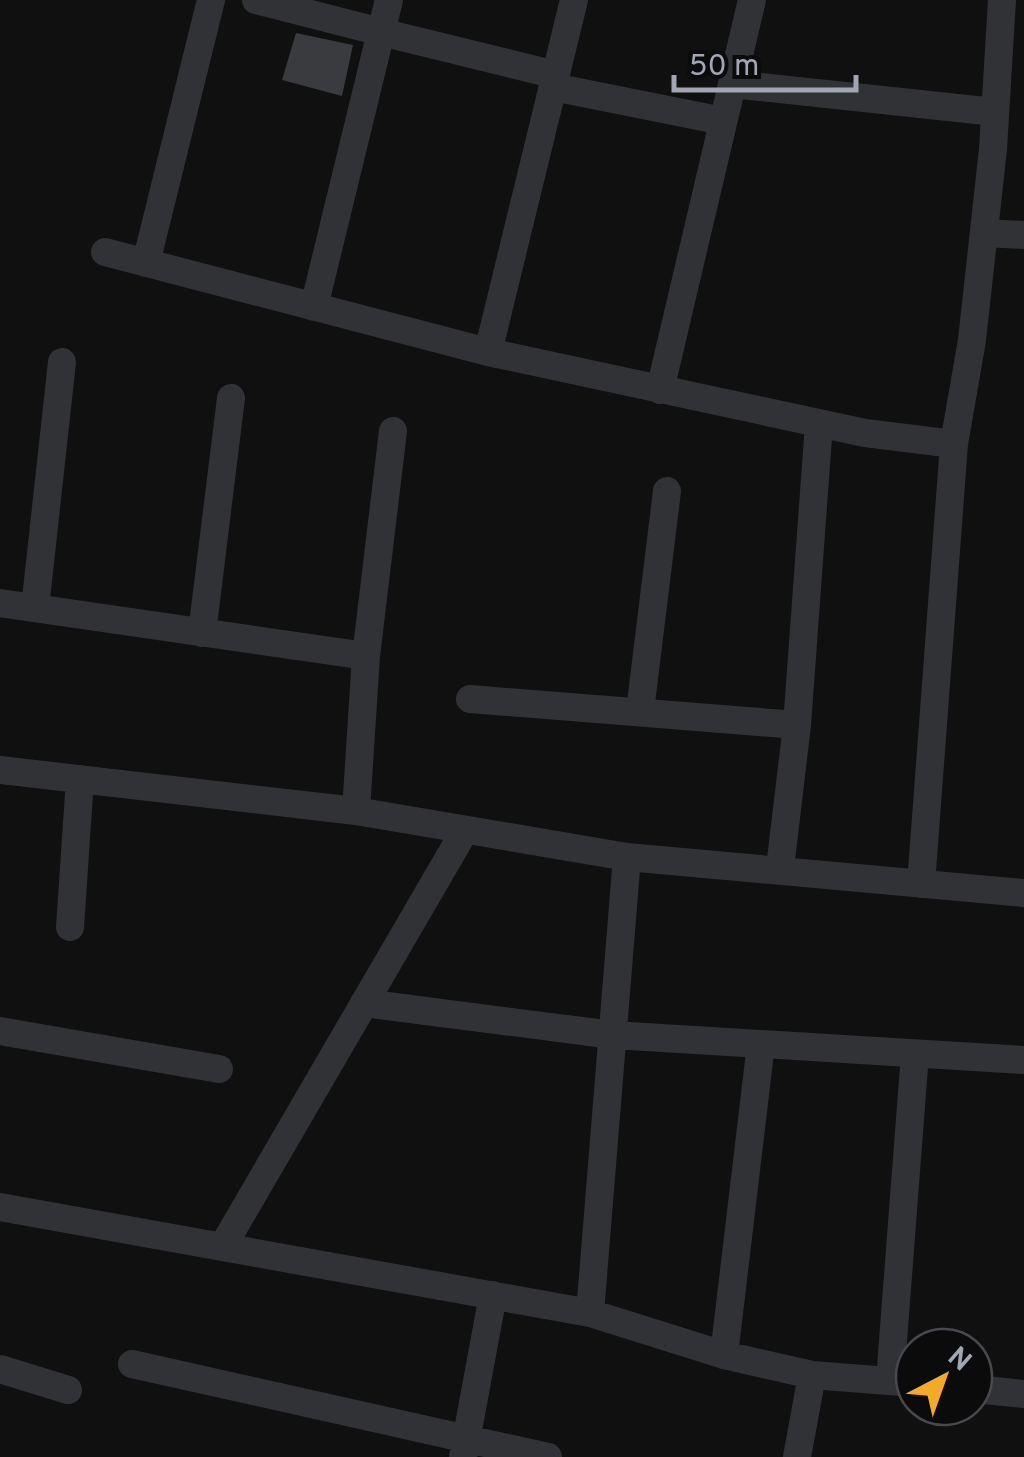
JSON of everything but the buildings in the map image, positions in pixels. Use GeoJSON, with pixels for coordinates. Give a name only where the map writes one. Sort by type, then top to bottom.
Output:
{"type":"FeatureCollection","features":[{"type":"Feature","properties":{"kind":"street"},"geometry":{"type":"LineString","coordinates":[[146,263],[211,0]]}},
{"type":"Feature","properties":{"kind":"street"},"geometry":{"type":"LineString","coordinates":[[256,0],[555,81],[724,121]]}},
{"type":"Feature","properties":{"kind":"street"},"geometry":{"type":"LineString","coordinates":[[314,306],[389,0]]}},
{"type":"Feature","properties":{"kind":"street"},"geometry":{"type":"LineString","coordinates":[[488,352],[574,0]]}},
{"type":"Feature","properties":{"kind":"street"},"geometry":{"type":"LineString","coordinates":[[660,390],[752,0]]}},
{"type":"Feature","properties":{"kind":"street"},"geometry":{"type":"LineString","coordinates":[[921,884],[954,444],[984,233],[1002,0]]}},
{"type":"Feature","properties":{"kind":"street"},"geometry":{"type":"LineString","coordinates":[[732,84],[995,112]]}},
{"type":"Feature","properties":{"kind":"street"},"geometry":{"type":"LineString","coordinates":[[984,233],[1024,235]]}},
{"type":"Feature","properties":{"kind":"street"},"geometry":{"type":"LineString","coordinates":[[105,252],[488,352],[819,424],[954,444]]}},
{"type":"Feature","properties":{"kind":"street"},"geometry":{"type":"LineString","coordinates":[[34,608],[62,362]]}},
{"type":"Feature","properties":{"kind":"street"},"geometry":{"type":"LineString","coordinates":[[202,633],[231,398]]}},
{"type":"Feature","properties":{"kind":"street"},"geometry":{"type":"LineString","coordinates":[[780,868],[797,725],[819,424]]}},
{"type":"Feature","properties":{"kind":"street"},"geometry":{"type":"LineString","coordinates":[[356,811],[366,656],[394,431]]}},
{"type":"Feature","properties":{"kind":"street"},"geometry":{"type":"LineString","coordinates":[[640,711],[667,491]]}},
{"type":"Feature","properties":{"kind":"street"},"geometry":{"type":"LineString","coordinates":[[0,603],[366,656]]}},
{"type":"Feature","properties":{"kind":"street"},"geometry":{"type":"LineString","coordinates":[[470,698],[797,725]]}},
{"type":"Feature","properties":{"kind":"street"},"geometry":{"type":"LineString","coordinates":[[0,770],[356,811],[627,856],[1024,893]]}},
{"type":"Feature","properties":{"kind":"street"},"geometry":{"type":"LineString","coordinates":[[70,927],[80,779]]}},
{"type":"Feature","properties":{"kind":"street"},"geometry":{"type":"LineString","coordinates":[[223,1246],[466,830]]}},
{"type":"Feature","properties":{"kind":"street"},"geometry":{"type":"LineString","coordinates":[[590,1313],[627,856]]}},
{"type":"Feature","properties":{"kind":"street"},"geometry":{"type":"LineString","coordinates":[[364,1003],[613,1036],[1024,1060]]}},
{"type":"Feature","properties":{"kind":"street"},"geometry":{"type":"LineString","coordinates":[[0,1031],[219,1069]]}},
{"type":"Feature","properties":{"kind":"street"},"geometry":{"type":"LineString","coordinates":[[724,1355],[761,1044]]}},
{"type":"Feature","properties":{"kind":"street"},"geometry":{"type":"LineString","coordinates":[[904,1327],[915,1054]]}},
{"type":"Feature","properties":{"kind":"street"},"geometry":{"type":"LineString","coordinates":[[0,1207],[590,1313],[724,1355],[812,1375],[894,1381]]}},
{"type":"Feature","properties":{"kind":"street"},"geometry":{"type":"LineString","coordinates":[[464,1447],[493,1296]]}},
{"type":"Feature","properties":{"kind":"street"},"geometry":{"type":"LineString","coordinates":[[132,1364],[464,1447],[548,1457]]}},
{"type":"Feature","properties":{"kind":"street"},"geometry":{"type":"LineString","coordinates":[[0,1369],[68,1390]]}},
{"type":"Feature","properties":{"kind":"street"},"geometry":{"type":"LineString","coordinates":[[796,1457],[812,1375]]}},
{"type":"Feature","properties":{"kind":"street"},"geometry":{"type":"LineString","coordinates":[[994,1391],[1024,1394]]}}]}
